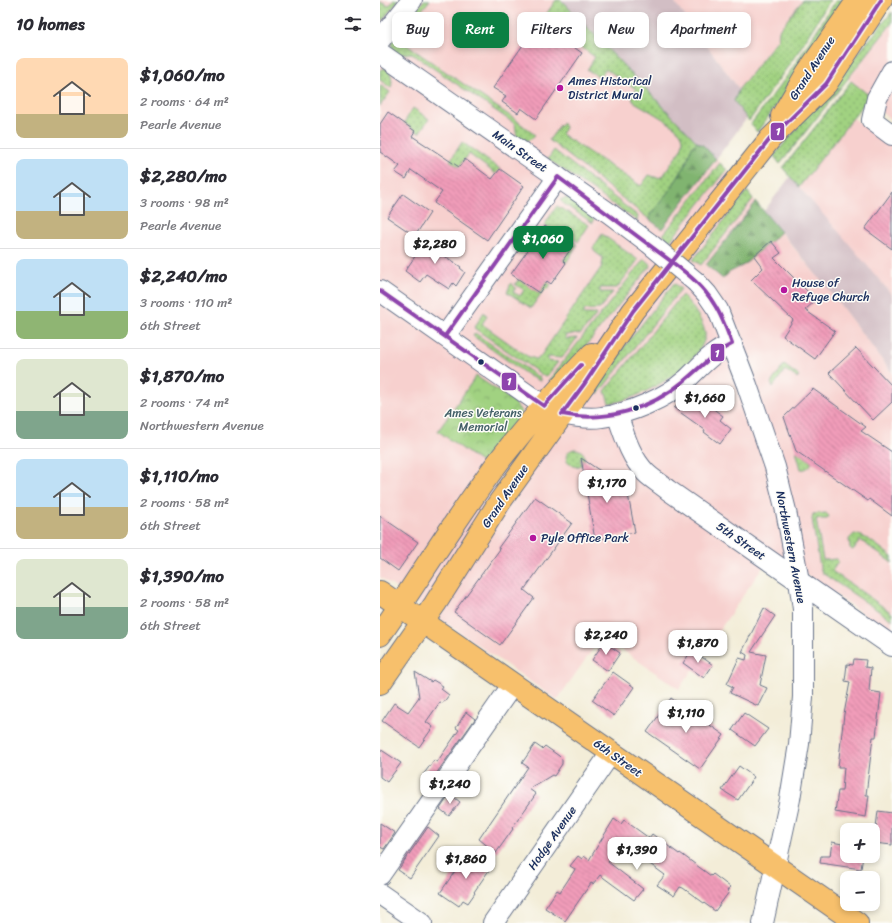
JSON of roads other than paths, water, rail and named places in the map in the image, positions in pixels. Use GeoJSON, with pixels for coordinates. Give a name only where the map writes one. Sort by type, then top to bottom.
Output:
{"type":"FeatureCollection","features":[{"type":"Feature","properties":{"kind":"main road","name":"Grand Avenue"},"geometry":{"type":"LineString","coordinates":[[770,139],[806,73],[858,0]]}},
{"type":"Feature","properties":{"kind":"main road","name":"Grand Avenue"},"geometry":{"type":"LineString","coordinates":[[380,635],[502,457],[585,383],[633,311],[770,139],[826,84],[881,0]]}},
{"type":"Feature","properties":{"kind":"main road","name":"Grand Avenue"},"geometry":{"type":"LineString","coordinates":[[380,683],[423,622],[499,503],[553,410]]}},
{"type":"Feature","properties":{"kind":"main road","name":"6th Street"},"geometry":{"type":"LineString","coordinates":[[380,592],[857,923]]}},
{"type":"Feature","properties":{"kind":"street"},"geometry":{"type":"LineString","coordinates":[[381,53],[412,0]]}},
{"type":"Feature","properties":{"kind":"street","name":"Main Street"},"geometry":{"type":"LineString","coordinates":[[381,53],[609,213],[649,243],[696,282]]}},
{"type":"Feature","properties":{"kind":"street"},"geometry":{"type":"LineString","coordinates":[[892,71],[877,98],[872,120],[892,135]]}},
{"type":"Feature","properties":{"kind":"street"},"geometry":{"type":"LineString","coordinates":[[445,336],[558,177]]}},
{"type":"Feature","properties":{"kind":"street","name":"Northwestern Avenue"},"geometry":{"type":"LineString","coordinates":[[696,282],[707,294],[718,310],[760,420],[775,467],[786,511],[803,609],[803,697],[799,744],[790,799],[763,923]]}},
{"type":"Feature","properties":{"kind":"street"},"geometry":{"type":"LineString","coordinates":[[380,291],[553,410],[578,417],[602,417],[617,414],[634,409],[660,398],[685,381],[715,352],[732,344]]}},
{"type":"Feature","properties":{"kind":"street","name":"5th Street"},"geometry":{"type":"LineString","coordinates":[[617,414],[629,447],[637,462],[645,472],[668,490],[892,646]]}},
{"type":"Feature","properties":{"kind":"street"},"geometry":{"type":"LineString","coordinates":[[380,875],[513,684]]}},
{"type":"Feature","properties":{"kind":"street","name":"Hodge Avenue"},"geometry":{"type":"LineString","coordinates":[[493,923],[611,753]]}},
{"type":"Feature","properties":{"kind":"street"},"geometry":{"type":"LineString","coordinates":[[380,894],[422,923]]}},
{"type":"Feature","properties":{"kind":"place","name":"Ames Historical District Mural"},"geometry":{"type":"Point","coordinates":[560,88]}},
{"type":"Feature","properties":{"kind":"place","name":"House of Refuge Church"},"geometry":{"type":"Point","coordinates":[784,290]}},
{"type":"Feature","properties":{"kind":"place","name":"Pyle Office Park"},"geometry":{"type":"Point","coordinates":[533,538]}},
{"type":"Feature","properties":{"kind":"park label","name":"Ames Veterans Memorial"},"geometry":{"type":"Point","coordinates":[483,420]}}]}
